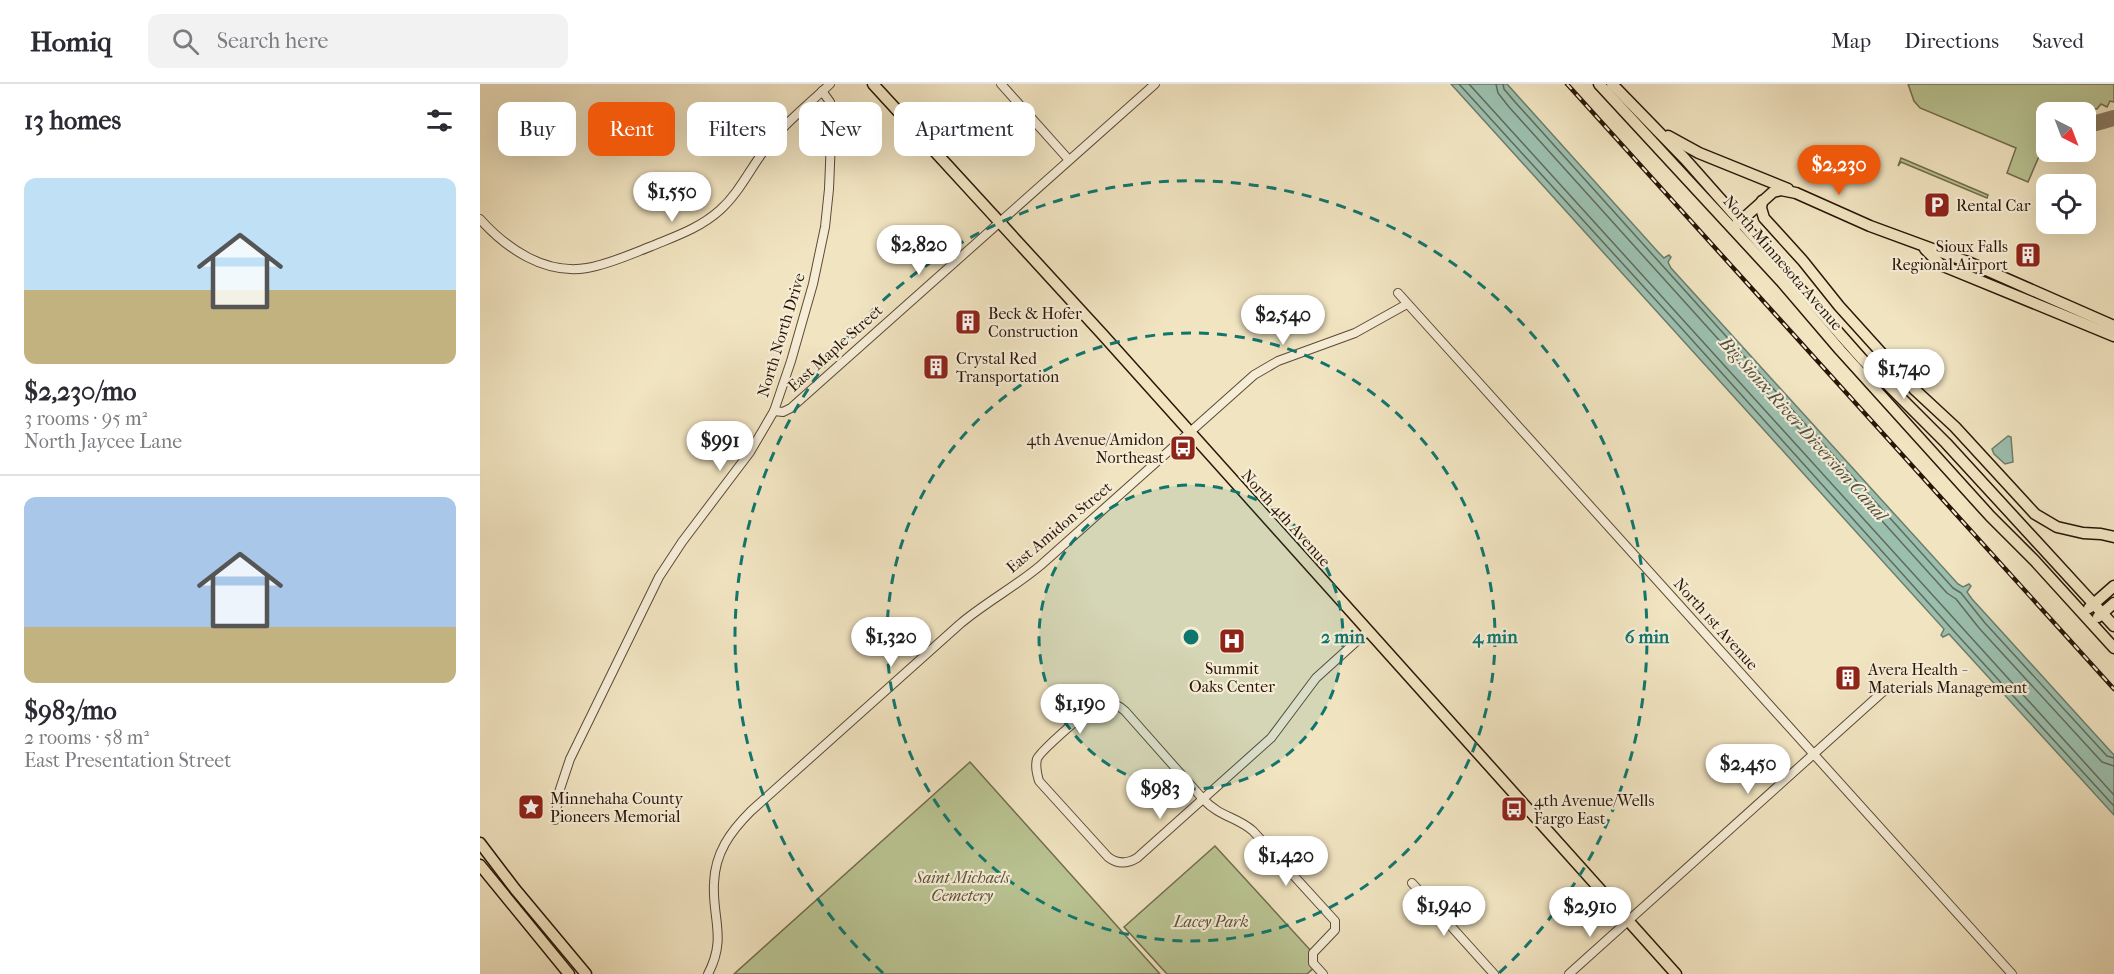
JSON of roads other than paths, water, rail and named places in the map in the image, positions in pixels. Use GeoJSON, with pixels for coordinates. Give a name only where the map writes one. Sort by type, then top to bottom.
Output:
{"type":"FeatureCollection","features":[{"type":"Feature","properties":{"kind":"main road","name":"North 4th Avenue"},"geometry":{"type":"LineString","coordinates":[[873,84],[1676,974]]}},
{"type":"Feature","properties":{"kind":"main road","name":"North Minnesota Avenue"},"geometry":{"type":"LineString","coordinates":[[1599,84],[1737,224],[1862,359],[1946,443],[2114,626]]}},
{"type":"Feature","properties":{"kind":"main road","name":"North Minnesota Avenue"},"geometry":{"type":"LineString","coordinates":[[1612,84],[1737,224],[1891,407],[2114,648]]}},
{"type":"Feature","properties":{"kind":"main road"},"geometry":{"type":"LineString","coordinates":[[1638,111],[1667,135],[1689,148],[1870,226],[1968,262],[2114,326]]}},
{"type":"Feature","properties":{"kind":"main road"},"geometry":{"type":"LineString","coordinates":[[1737,224],[1773,192],[1779,190],[1796,193]]}},
{"type":"Feature","properties":{"kind":"main road"},"geometry":{"type":"LineString","coordinates":[[1762,201],[1761,208],[1764,218],[1839,306],[1914,389],[1955,427],[2035,514],[2057,527],[2083,533],[2114,535]]}},
{"type":"Feature","properties":{"kind":"main road"},"geometry":{"type":"LineString","coordinates":[[1920,245],[1941,266],[2114,336]]}},
{"type":"Feature","properties":{"kind":"main road"},"geometry":{"type":"LineString","coordinates":[[2082,614],[2114,586]]}},
{"type":"Feature","properties":{"kind":"main road"},"geometry":{"type":"LineString","coordinates":[[2091,623],[2114,603]]}},
{"type":"Feature","properties":{"kind":"main road"},"geometry":{"type":"LineString","coordinates":[[480,843],[526,903],[586,974]]}},
{"type":"Feature","properties":{"kind":"main road"},"geometry":{"type":"LineString","coordinates":[[480,865],[569,974]]}},
{"type":"Feature","properties":{"kind":"street"},"geometry":{"type":"LineString","coordinates":[[480,219],[499,239],[517,252],[550,265],[575,269],[587,268],[622,258],[689,231],[715,214],[736,192],[771,141],[830,84]]}},
{"type":"Feature","properties":{"kind":"street"},"geometry":{"type":"LineString","coordinates":[[1001,84],[1069,160]]}},
{"type":"Feature","properties":{"kind":"street","name":"East Maple Street"},"geometry":{"type":"LineString","coordinates":[[774,411],[783,412],[790,408],[1155,84]]}},
{"type":"Feature","properties":{"kind":"street","name":"North North Drive"},"geometry":{"type":"LineString","coordinates":[[555,820],[559,792],[567,766],[659,578],[682,542],[750,452],[774,411],[813,284],[825,227],[832,115],[830,102],[822,91]]}},
{"type":"Feature","properties":{"kind":"street","name":"North 1st Avenue"},"geometry":{"type":"LineString","coordinates":[[1398,293],[2012,974]]}},
{"type":"Feature","properties":{"kind":"street","name":"East Amidon Street"},"geometry":{"type":"LineString","coordinates":[[708,974],[718,939],[714,884],[716,867],[723,845],[738,824],[960,624],[986,603],[1024,580],[1041,566],[1262,369],[1355,333],[1407,304]]}},
{"type":"Feature","properties":{"kind":"street"},"geometry":{"type":"LineString","coordinates":[[1323,974],[1313,963],[1313,953],[1335,930],[1335,921],[1254,831],[1246,824],[1218,813],[1203,799],[1125,711],[1108,702],[1093,706],[1040,753],[1036,770],[1039,781],[1108,857],[1114,862],[1126,862],[1137,858],[1203,799],[1271,738],[1316,678],[1368,631]]}},
{"type":"Feature","properties":{"kind":"street"},"geometry":{"type":"LineString","coordinates":[[1569,974],[1886,689]]}},
{"type":"Feature","properties":{"kind":"street"},"geometry":{"type":"LineString","coordinates":[[1412,883],[1494,974]]}},
{"type":"Feature","properties":{"kind":"water","name":"Big Sioux River Diversion Canal"},"geometry":{"type":"Polygon","coordinates":[[[1451,84],[1507,84],[1658,252],[1664,258],[1669,255],[1671,257],[1668,262],[1671,268],[1958,584],[1963,587],[1969,584],[1971,586],[1967,592],[1972,599],[2114,755],[2114,815],[1949,634],[1943,637],[1941,635],[1944,629],[1451,84]]]}},
{"type":"Feature","properties":{"kind":"water"},"geometry":{"type":"Polygon","coordinates":[[[2008,436],[2011,437],[2013,462],[2005,464],[1992,449],[2008,436]]]}},
{"type":"Feature","properties":{"kind":"railway"},"geometry":{"type":"LineString","coordinates":[[1567,84],[2114,689]]}},
{"type":"Feature","properties":{"kind":"place","name":"Rental Car"},"geometry":{"type":"Point","coordinates":[1937,205]}},
{"type":"Feature","properties":{"kind":"place","name":"Sioux Falls Regional Airport"},"geometry":{"type":"Point","coordinates":[2028,255]}},
{"type":"Feature","properties":{"kind":"place","name":"Beck & Hofer Construction"},"geometry":{"type":"Point","coordinates":[968,322]}},
{"type":"Feature","properties":{"kind":"place","name":"Crystal Red Transportation"},"geometry":{"type":"Point","coordinates":[936,367]}},
{"type":"Feature","properties":{"kind":"place","name":"4th Avenue/Amidon Northeast"},"geometry":{"type":"Point","coordinates":[1183,448]}},
{"type":"Feature","properties":{"kind":"place","name":"Summit Oaks Center"},"geometry":{"type":"Point","coordinates":[1232,641]}},
{"type":"Feature","properties":{"kind":"place","name":"Avera Health - Materials Management"},"geometry":{"type":"Point","coordinates":[1848,678]}},
{"type":"Feature","properties":{"kind":"place","name":"Minnehaha County Pioneers Memorial"},"geometry":{"type":"Point","coordinates":[531,807]}},
{"type":"Feature","properties":{"kind":"place","name":"4th Avenue/Wells Fargo East"},"geometry":{"type":"Point","coordinates":[1514,809]}},
{"type":"Feature","properties":{"kind":"park label","name":"Saint Michaels Cemetery"},"geometry":{"type":"Point","coordinates":[962,886]}},
{"type":"Feature","properties":{"kind":"park label","name":"Lacey Park"},"geometry":{"type":"Point","coordinates":[1211,921]}}]}
